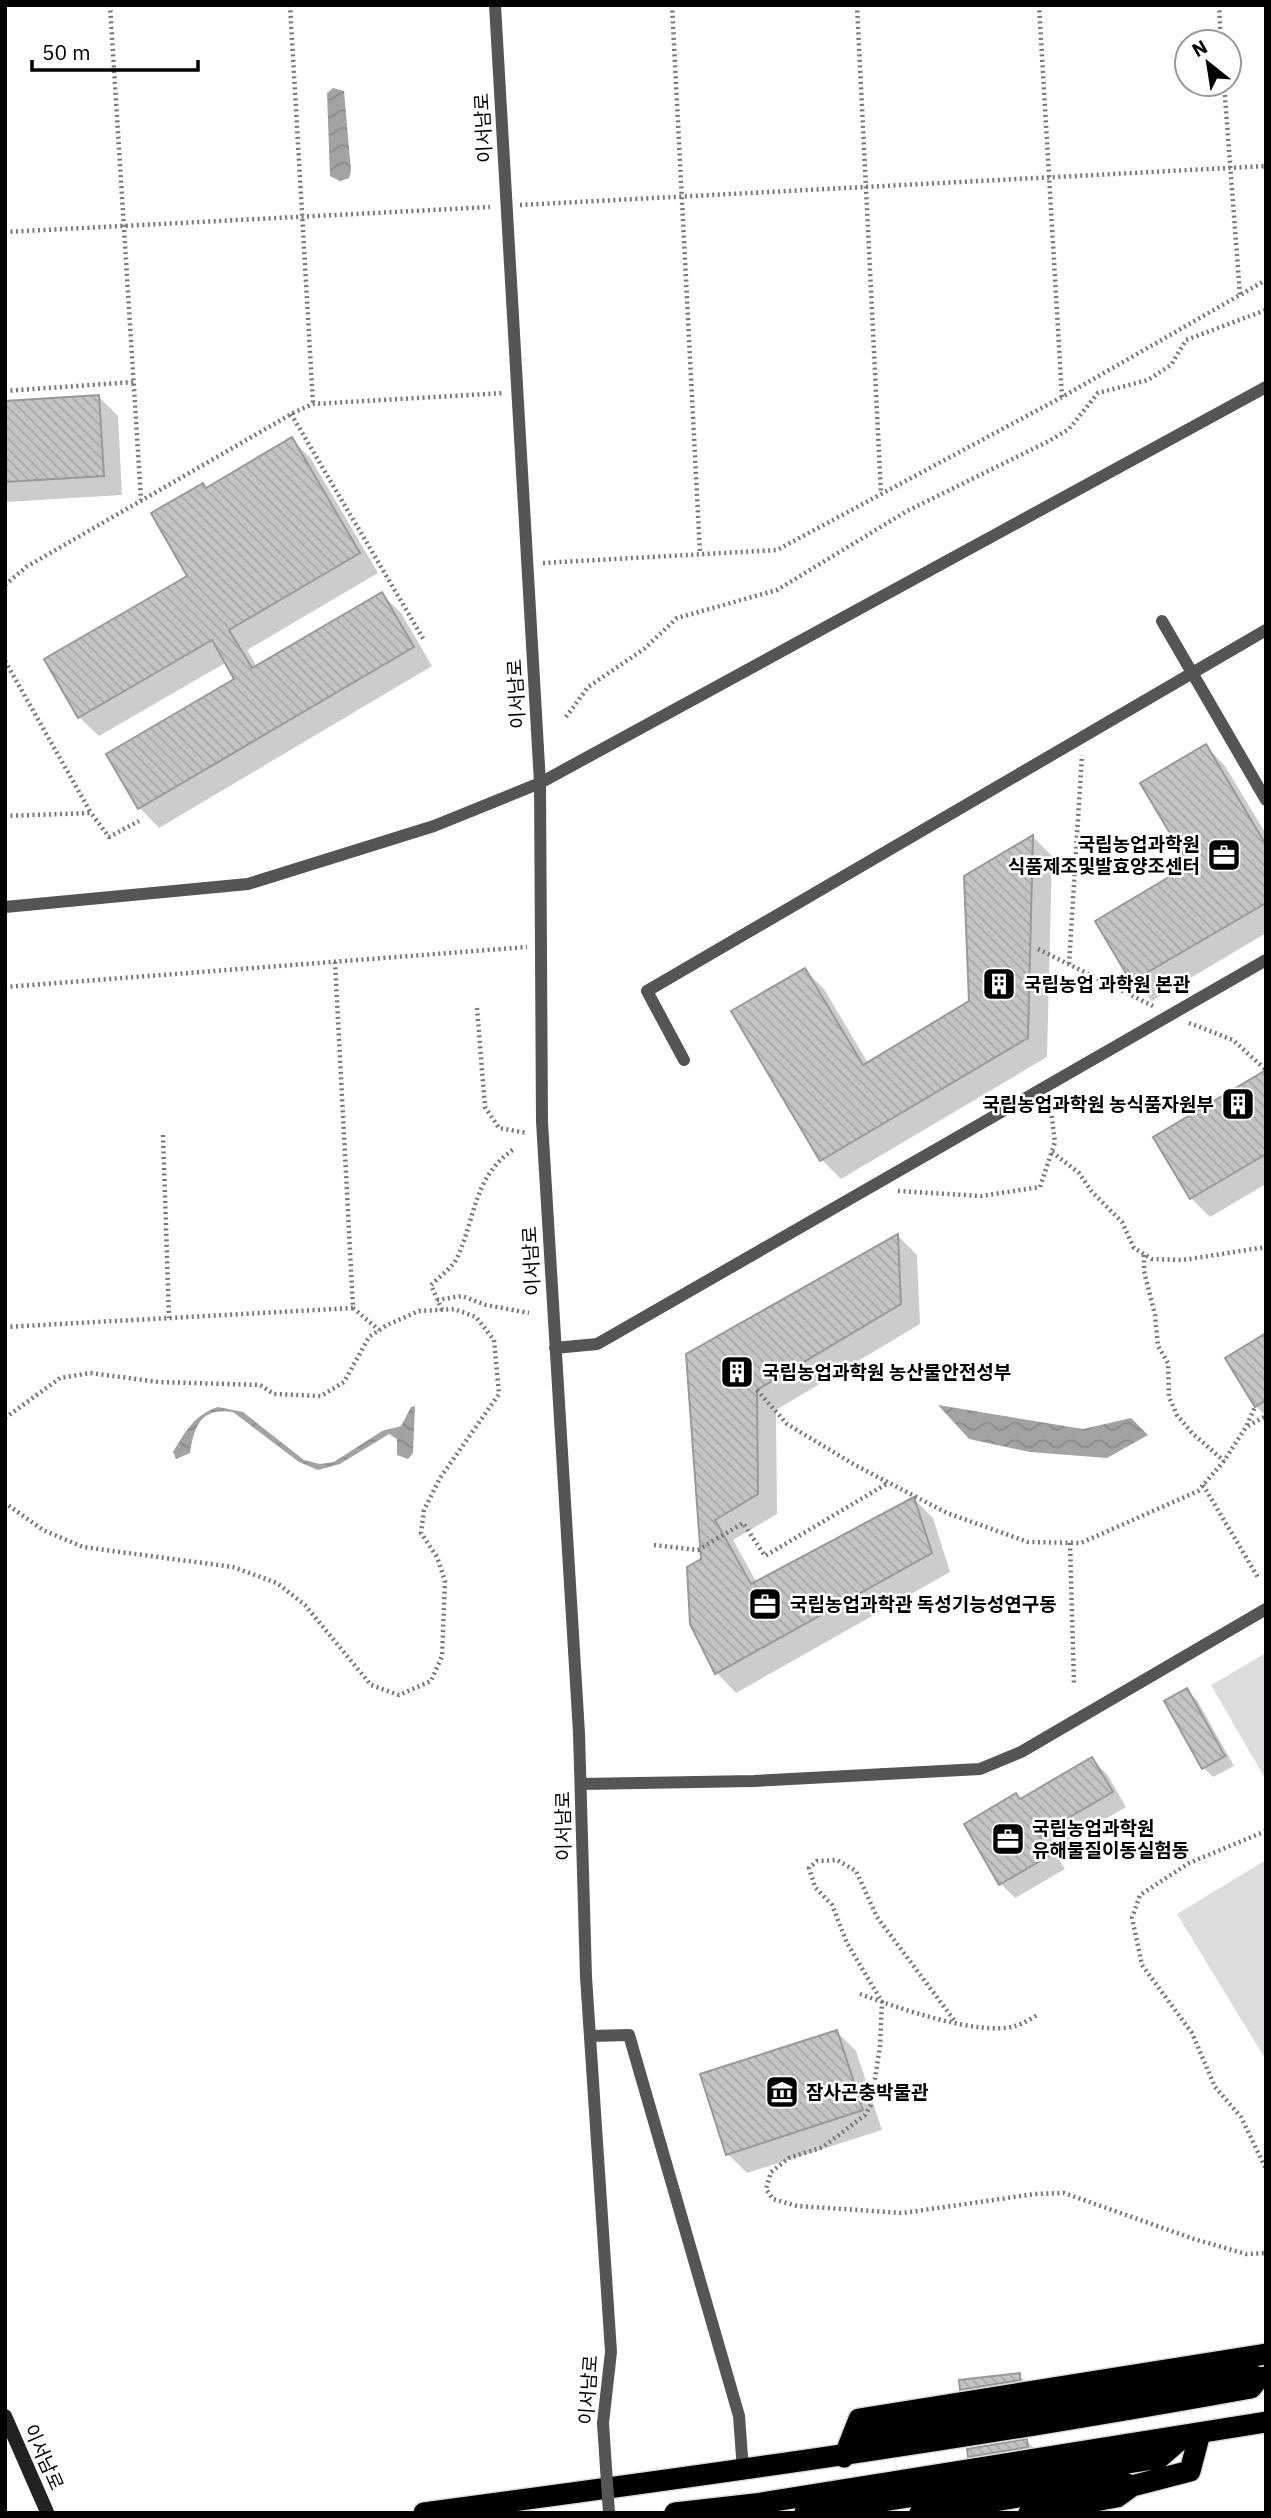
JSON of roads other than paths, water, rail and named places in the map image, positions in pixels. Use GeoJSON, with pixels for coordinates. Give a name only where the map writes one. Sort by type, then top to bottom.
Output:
{"type":"FeatureCollection","features":[{"type":"Feature","properties":{"kind":"highway"},"geometry":{"type":"LineString","coordinates":[[848,2447],[859,2419],[1266,2354]]}},
{"type":"Feature","properties":{"kind":"highway"},"geometry":{"type":"LineString","coordinates":[[424,2513],[743,2470],[848,2447],[1247,2373],[1262,2378]]}},
{"type":"Feature","properties":{"kind":"highway"},"geometry":{"type":"LineString","coordinates":[[675,2513],[747,2509],[1266,2423]]}},
{"type":"Feature","properties":{"kind":"highway"},"geometry":{"type":"LineString","coordinates":[[1029,2513],[1117,2497],[1132,2486],[1190,2471],[1192,2435]]}},
{"type":"Feature","properties":{"kind":"highway"},"geometry":{"type":"LineString","coordinates":[[805,2513],[1158,2458],[1192,2435]]}},
{"type":"Feature","properties":{"kind":"highway"},"geometry":{"type":"LineString","coordinates":[[920,2513],[1118,2481],[1132,2486]]}},
{"type":"Feature","properties":{"kind":"main road","name":"이서남로"},"geometry":{"type":"LineString","coordinates":[[5,2416],[47,2512]]}},
{"type":"Feature","properties":{"kind":"lane","name":"이서남로"},"geometry":{"type":"LineString","coordinates":[[495,5],[540,783],[543,1136],[581,1784],[586,1977],[611,2352],[603,2423],[609,2513]]}},
{"type":"Feature","properties":{"kind":"lane"},"geometry":{"type":"LineString","coordinates":[[5,907],[248,884],[434,826],[540,783],[1266,387]]}},
{"type":"Feature","properties":{"kind":"lane"},"geometry":{"type":"LineString","coordinates":[[1162,621],[1266,800]]}},
{"type":"Feature","properties":{"kind":"lane"},"geometry":{"type":"LineString","coordinates":[[684,1060],[647,991],[1266,630]]}},
{"type":"Feature","properties":{"kind":"lane"},"geometry":{"type":"LineString","coordinates":[[555,1348],[597,1344],[1266,960]]}},
{"type":"Feature","properties":{"kind":"lane"},"geometry":{"type":"LineString","coordinates":[[581,1784],[754,1781],[980,1769],[1021,1752],[1266,1609]]}},
{"type":"Feature","properties":{"kind":"lane"},"geometry":{"type":"LineString","coordinates":[[591,2036],[629,2035],[739,2416],[743,2470]]}},
{"type":"Feature","properties":{"kind":"water"},"geometry":{"type":"Polygon","coordinates":[[[333,88],[344,91],[351,171],[349,178],[340,181],[330,176],[327,93],[333,88]]]}},
{"type":"Feature","properties":{"kind":"water"},"geometry":{"type":"Polygon","coordinates":[[[938,1405],[1083,1429],[1131,1418],[1148,1435],[1107,1458],[1030,1452],[969,1439],[938,1405]]]}},
{"type":"Feature","properties":{"kind":"water"},"geometry":{"type":"Polygon","coordinates":[[[415,1406],[413,1453],[408,1459],[397,1455],[397,1439],[389,1434],[340,1464],[318,1470],[299,1462],[233,1412],[222,1411],[201,1420],[194,1434],[190,1453],[176,1459],[173,1452],[191,1425],[203,1414],[218,1407],[243,1412],[304,1460],[320,1464],[334,1462],[382,1431],[401,1426],[411,1407],[415,1406]]]}},
{"type":"Feature","properties":{"kind":"place","name":"국립농업과학원 식품제조및발효양조센터"},"geometry":{"type":"Point","coordinates":[1224,855]}},
{"type":"Feature","properties":{"kind":"place","name":"국립농업 과학원 본관"},"geometry":{"type":"Point","coordinates":[999,984]}},
{"type":"Feature","properties":{"kind":"place","name":"국립농업과학원 농식품자원부"},"geometry":{"type":"Point","coordinates":[1238,1104]}},
{"type":"Feature","properties":{"kind":"place","name":"국립농업과학원 농산물안전성부"},"geometry":{"type":"Point","coordinates":[737,1372]}},
{"type":"Feature","properties":{"kind":"place","name":"국립농업과학관 독성기능성연구동"},"geometry":{"type":"Point","coordinates":[765,1604]}},
{"type":"Feature","properties":{"kind":"place","name":"국립농업과학원 유해물질이동실험동"},"geometry":{"type":"Point","coordinates":[1008,1839]}},
{"type":"Feature","properties":{"kind":"place","name":"잠사곤충박물관"},"geometry":{"type":"Point","coordinates":[782,2092]}}]}
